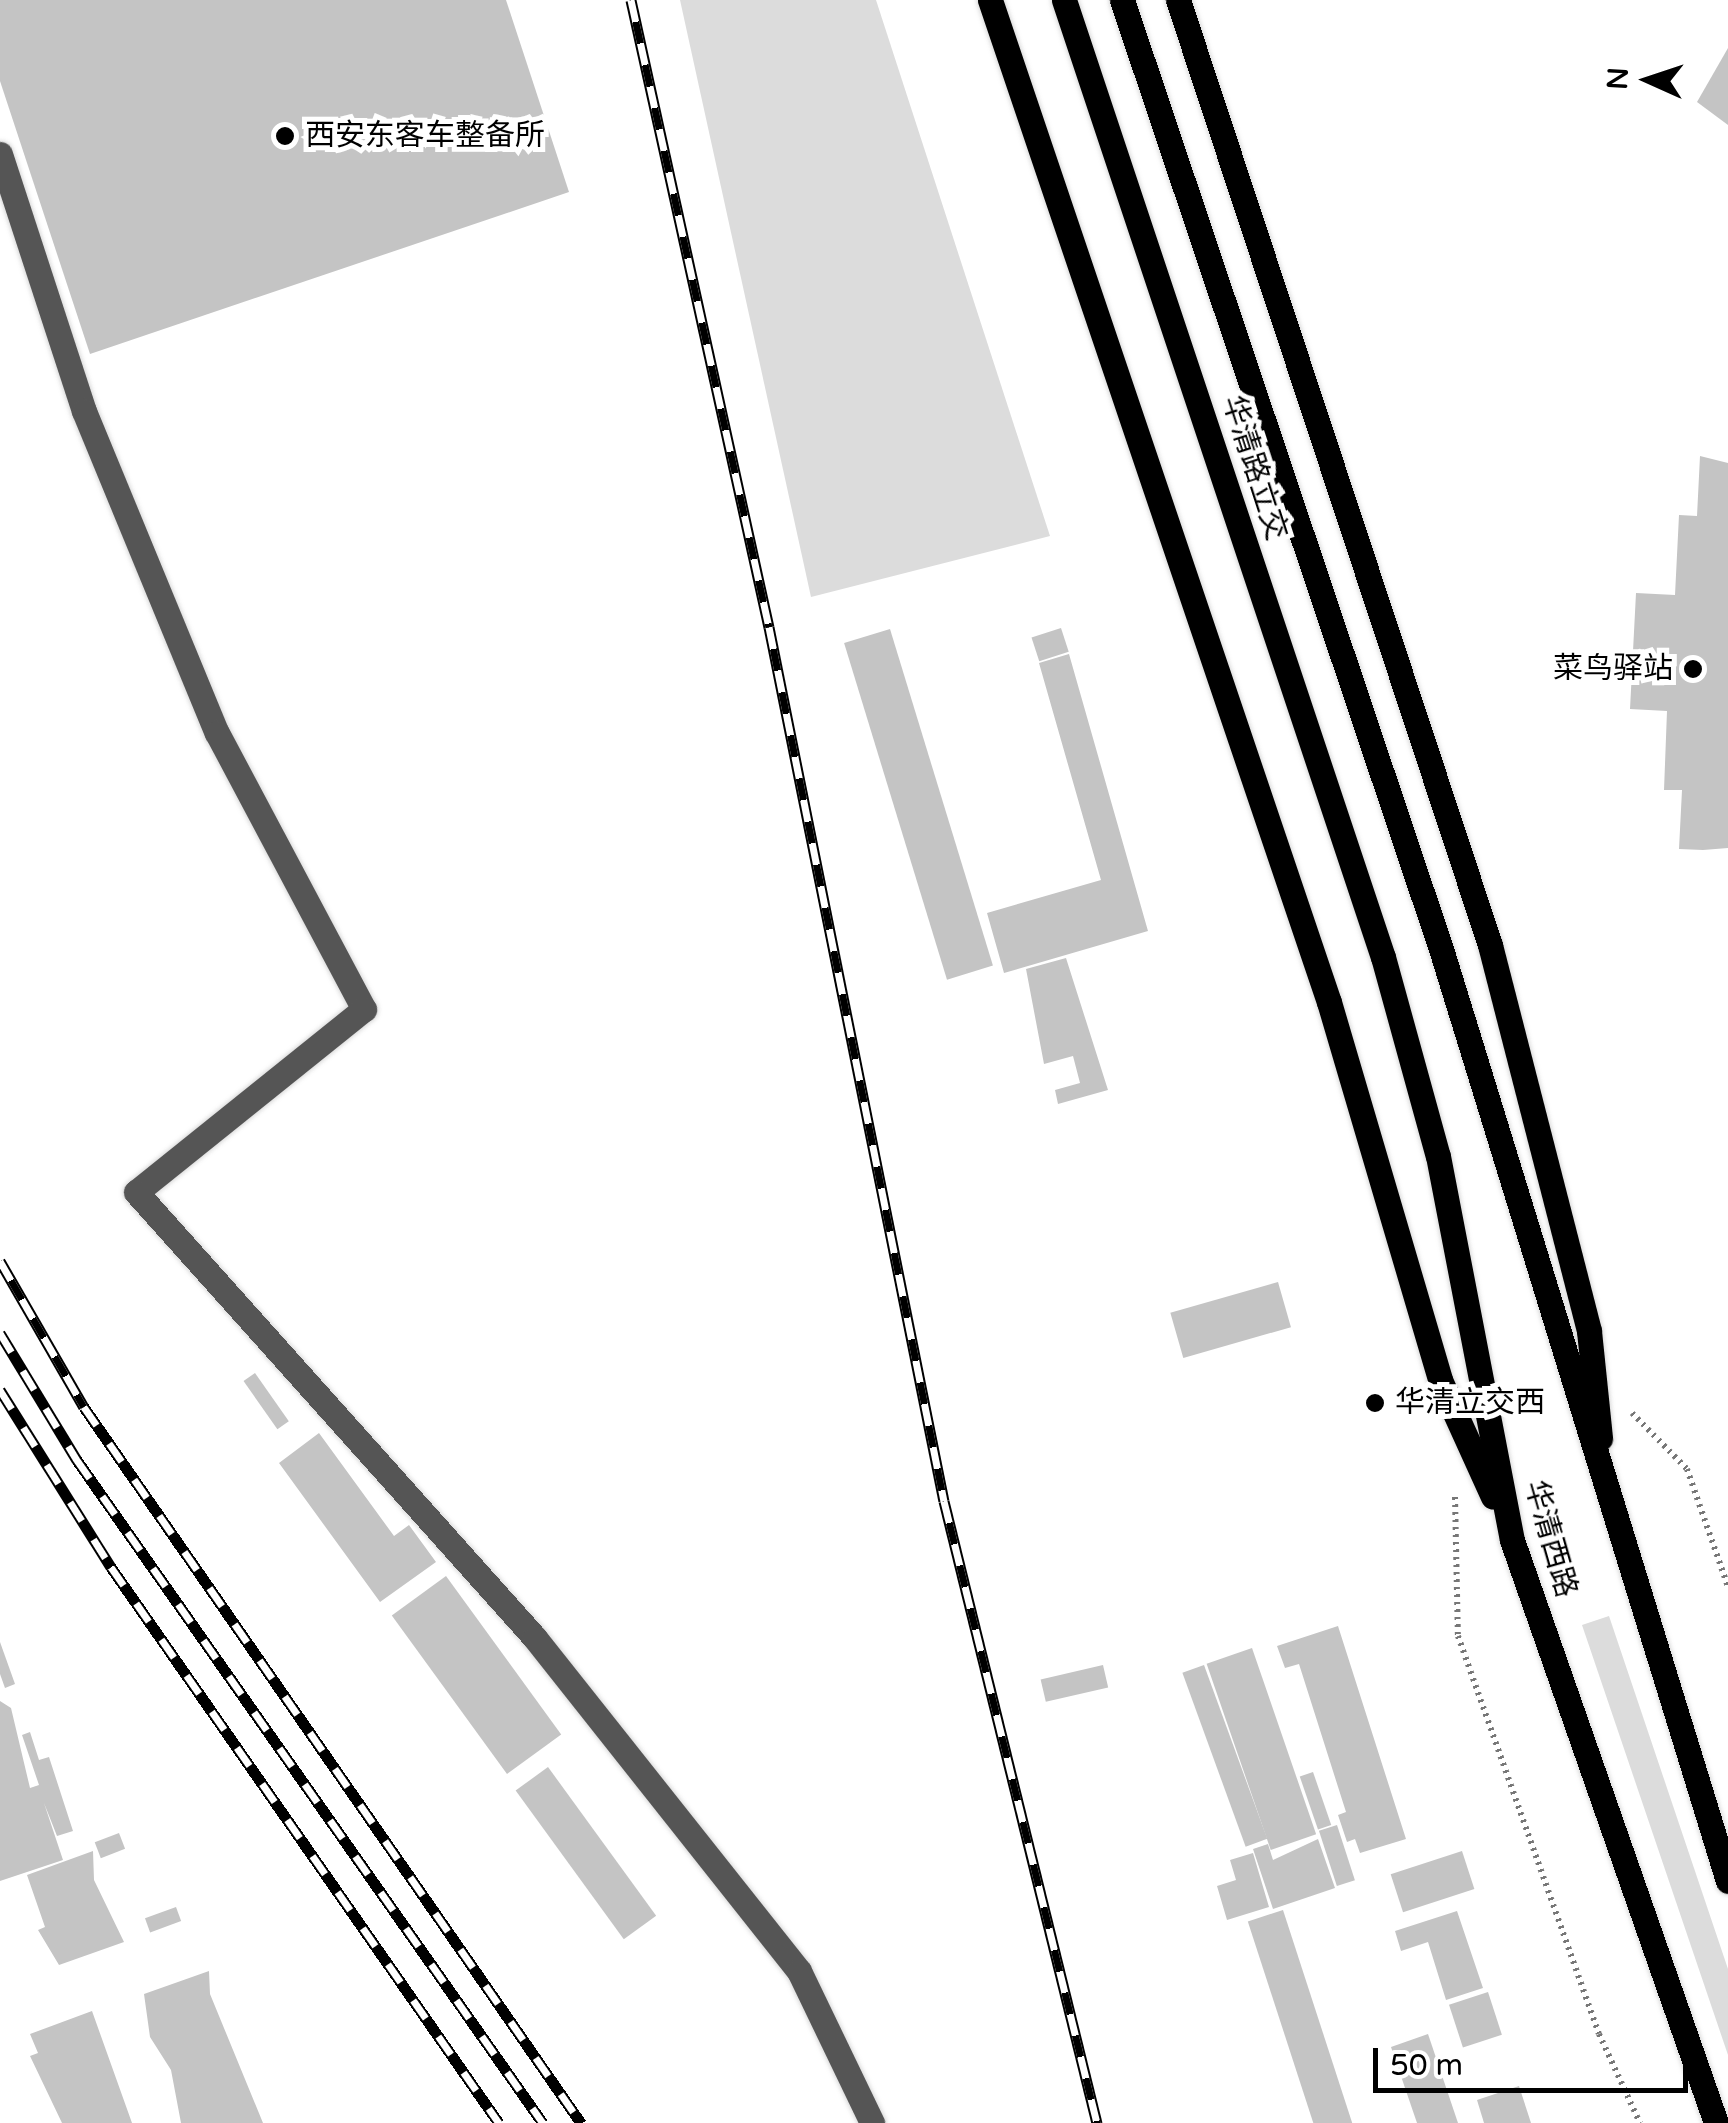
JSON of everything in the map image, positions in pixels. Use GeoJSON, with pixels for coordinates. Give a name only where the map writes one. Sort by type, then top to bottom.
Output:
{"type":"FeatureCollection","features":[{"type":"Feature","properties":{"kind":"main road"},"geometry":{"type":"LineString","coordinates":[[990,0],[1329,1002],[1440,1380],[1512,1540]]}},
{"type":"Feature","properties":{"kind":"main road","name":"华清路立交"},"geometry":{"type":"LineString","coordinates":[[1064,0],[1383,956]]}},
{"type":"Feature","properties":{"kind":"main road","name":"华清路立交"},"geometry":{"type":"LineString","coordinates":[[1122,0],[1442,952],[1606,1498]]}},
{"type":"Feature","properties":{"kind":"main road"},"geometry":{"type":"LineString","coordinates":[[1178,0],[1490,945],[1593,1372],[1606,1498],[1728,1881]]}},
{"type":"Feature","properties":{"kind":"main road","name":"华清西路"},"geometry":{"type":"LineString","coordinates":[[1383,956],[1438,1156],[1512,1540],[1716,2123]]}},
{"type":"Feature","properties":{"kind":"lane"},"geometry":{"type":"LineString","coordinates":[[0,154],[84,411],[217,733],[364,1009],[136,1192],[535,1638],[763,1925],[799,1971],[872,2123]]}},
{"type":"Feature","properties":{"kind":"path"},"geometry":{"type":"LineString","coordinates":[[1593,1372],[1687,1469],[1728,1587]]}},
{"type":"Feature","properties":{"kind":"path"},"geometry":{"type":"LineString","coordinates":[[1454,1483],[1458,1636],[1599,2034],[1640,2123]]}},
{"type":"Feature","properties":{"kind":"shaded area"},"geometry":{"type":"Polygon","coordinates":[[[680,0],[876,0],[1050,536],[811,597],[680,0]]]}},
{"type":"Feature","properties":{"kind":"shaded area"},"geometry":{"type":"Polygon","coordinates":[[[1609,1616],[1728,1969],[1728,2055],[1582,1625],[1609,1616]]]}},
{"type":"Feature","properties":{"kind":"building","name":"西安东客车整备所"},"geometry":{"type":"Polygon","coordinates":[[[0,0],[506,0],[569,192],[90,354],[0,81],[0,0]]]}},
{"type":"Feature","properties":{"kind":"building"},"geometry":{"type":"Polygon","coordinates":[[[1728,48],[1728,125],[1697,102],[1728,48]]]}},
{"type":"Feature","properties":{"kind":"building"},"geometry":{"type":"Polygon","coordinates":[[[1700,456],[1728,463],[1728,848],[1703,850],[1679,849],[1682,790],[1664,790],[1667,711],[1630,709],[1636,593],[1675,595],[1679,515],[1697,516],[1700,456]]]}},
{"type":"Feature","properties":{"kind":"building"},"geometry":{"type":"Polygon","coordinates":[[[1061,628],[1069,652],[1039,661],[1032,638],[1061,628]]]}},
{"type":"Feature","properties":{"kind":"building"},"geometry":{"type":"Polygon","coordinates":[[[890,629],[993,966],[947,980],[844,643],[890,629]]]}},
{"type":"Feature","properties":{"kind":"building"},"geometry":{"type":"Polygon","coordinates":[[[1069,654],[1148,931],[1004,973],[987,913],[1101,880],[1039,663],[1069,654]]]}},
{"type":"Feature","properties":{"kind":"building"},"geometry":{"type":"Polygon","coordinates":[[[1066,958],[1108,1090],[1058,1104],[1055,1090],[1080,1083],[1073,1056],[1044,1064],[1026,969],[1066,958]]]}},
{"type":"Feature","properties":{"kind":"building"},"geometry":{"type":"Polygon","coordinates":[[[1278,1282],[1291,1327],[1183,1358],[1170,1313],[1278,1282]]]}},
{"type":"Feature","properties":{"kind":"building"},"geometry":{"type":"Polygon","coordinates":[[[255,1373],[289,1421],[277,1429],[244,1381],[255,1373]]]}},
{"type":"Feature","properties":{"kind":"building"},"geometry":{"type":"Polygon","coordinates":[[[319,1433],[394,1536],[409,1525],[436,1562],[380,1602],[279,1463],[319,1433]]]}},
{"type":"Feature","properties":{"kind":"building"},"geometry":{"type":"Polygon","coordinates":[[[446,1576],[561,1735],[507,1774],[392,1615],[446,1576]]]}},
{"type":"Feature","properties":{"kind":"building"},"geometry":{"type":"Polygon","coordinates":[[[1338,1626],[1406,1839],[1360,1853],[1355,1839],[1347,1842],[1338,1815],[1346,1812],[1299,1664],[1285,1668],[1277,1646],[1338,1626]]]}},
{"type":"Feature","properties":{"kind":"building"},"geometry":{"type":"Polygon","coordinates":[[[0,1642],[15,1684],[5,1688],[0,1674],[0,1642]]]}},
{"type":"Feature","properties":{"kind":"building"},"geometry":{"type":"Polygon","coordinates":[[[1252,1648],[1316,1834],[1271,1850],[1207,1664],[1252,1648]]]}},
{"type":"Feature","properties":{"kind":"building"},"geometry":{"type":"Polygon","coordinates":[[[1103,1665],[1108,1687],[1046,1702],[1041,1679],[1103,1665]]]}},
{"type":"Feature","properties":{"kind":"building"},"geometry":{"type":"Polygon","coordinates":[[[1204,1665],[1267,1839],[1246,1847],[1182,1673],[1204,1665]]]}},
{"type":"Feature","properties":{"kind":"building"},"geometry":{"type":"Polygon","coordinates":[[[0,1701],[11,1708],[30,1788],[39,1785],[22,1735],[30,1732],[39,1760],[49,1757],[73,1831],[57,1836],[44,1803],[63,1860],[0,1881],[0,1701]]]}},
{"type":"Feature","properties":{"kind":"building"},"geometry":{"type":"Polygon","coordinates":[[[548,1767],[656,1916],[624,1939],[516,1791],[548,1767]]]}},
{"type":"Feature","properties":{"kind":"building"},"geometry":{"type":"Polygon","coordinates":[[[1313,1772],[1331,1825],[1318,1830],[1300,1777],[1313,1772]]]}},
{"type":"Feature","properties":{"kind":"building"},"geometry":{"type":"Polygon","coordinates":[[[1337,1825],[1355,1880],[1337,1886],[1319,1831],[1337,1825]]]}},
{"type":"Feature","properties":{"kind":"building"},"geometry":{"type":"Polygon","coordinates":[[[119,1833],[125,1849],[101,1858],[95,1842],[119,1833]]]}},
{"type":"Feature","properties":{"kind":"building"},"geometry":{"type":"Polygon","coordinates":[[[1318,1839],[1335,1888],[1273,1909],[1253,1849],[1268,1844],[1273,1860],[1318,1839]]]}},
{"type":"Feature","properties":{"kind":"building"},"geometry":{"type":"Polygon","coordinates":[[[93,1851],[94,1880],[124,1942],[59,1965],[38,1930],[45,1927],[27,1875],[93,1851]]]}},
{"type":"Feature","properties":{"kind":"building"},"geometry":{"type":"Polygon","coordinates":[[[1462,1851],[1474,1889],[1403,1912],[1391,1874],[1462,1851]]]}},
{"type":"Feature","properties":{"kind":"building"},"geometry":{"type":"Polygon","coordinates":[[[1253,1853],[1269,1907],[1227,1920],[1217,1886],[1236,1880],[1230,1860],[1253,1853]]]}},
{"type":"Feature","properties":{"kind":"building"},"geometry":{"type":"Polygon","coordinates":[[[176,1907],[181,1921],[150,1932],[145,1918],[176,1907]]]}},
{"type":"Feature","properties":{"kind":"building"},"geometry":{"type":"Polygon","coordinates":[[[1283,1910],[1352,2123],[1313,2123],[1248,1921],[1283,1910]]]}},
{"type":"Feature","properties":{"kind":"building"},"geometry":{"type":"Polygon","coordinates":[[[1457,1911],[1483,1988],[1446,2000],[1428,1942],[1401,1951],[1395,1931],[1457,1911]]]}},
{"type":"Feature","properties":{"kind":"building"},"geometry":{"type":"Polygon","coordinates":[[[209,1971],[210,1994],[263,2123],[181,2123],[171,2070],[150,2037],[144,1994],[209,1971]]]}},
{"type":"Feature","properties":{"kind":"building"},"geometry":{"type":"Polygon","coordinates":[[[1488,1992],[1502,2035],[1463,2047],[1449,2005],[1488,1992]]]}},
{"type":"Feature","properties":{"kind":"building"},"geometry":{"type":"Polygon","coordinates":[[[92,2011],[132,2123],[62,2123],[30,2056],[38,2053],[30,2034],[92,2011]]]}},
{"type":"Feature","properties":{"kind":"building"},"geometry":{"type":"Polygon","coordinates":[[[1428,2034],[1458,2123],[1417,2123],[1391,2047],[1428,2034]]]}},
{"type":"Feature","properties":{"kind":"building"},"geometry":{"type":"Polygon","coordinates":[[[1519,2086],[1531,2123],[1484,2123],[1477,2100],[1519,2086]]]}},
{"type":"Feature","properties":{"kind":"railway"},"geometry":{"type":"LineString","coordinates":[[631,0],[769,627],[944,1501],[1097,2123]]}},
{"type":"Feature","properties":{"kind":"railway"},"geometry":{"type":"LineString","coordinates":[[0,1261],[84,1407],[581,2123]]}},
{"type":"Feature","properties":{"kind":"railway"},"geometry":{"type":"LineString","coordinates":[[0,1333],[77,1460],[543,2123]]}},
{"type":"Feature","properties":{"kind":"railway"},"geometry":{"type":"LineString","coordinates":[[0,1390],[111,1567],[499,2123]]}},
{"type":"Feature","properties":{"kind":"place","name":"西安东客车整备所"},"geometry":{"type":"Point","coordinates":[285,136]}},
{"type":"Feature","properties":{"kind":"place","name":"菜鸟驿站"},"geometry":{"type":"Point","coordinates":[1693,669]}},
{"type":"Feature","properties":{"kind":"place","name":"华清立交西"},"geometry":{"type":"Point","coordinates":[1375,1403]}}]}
